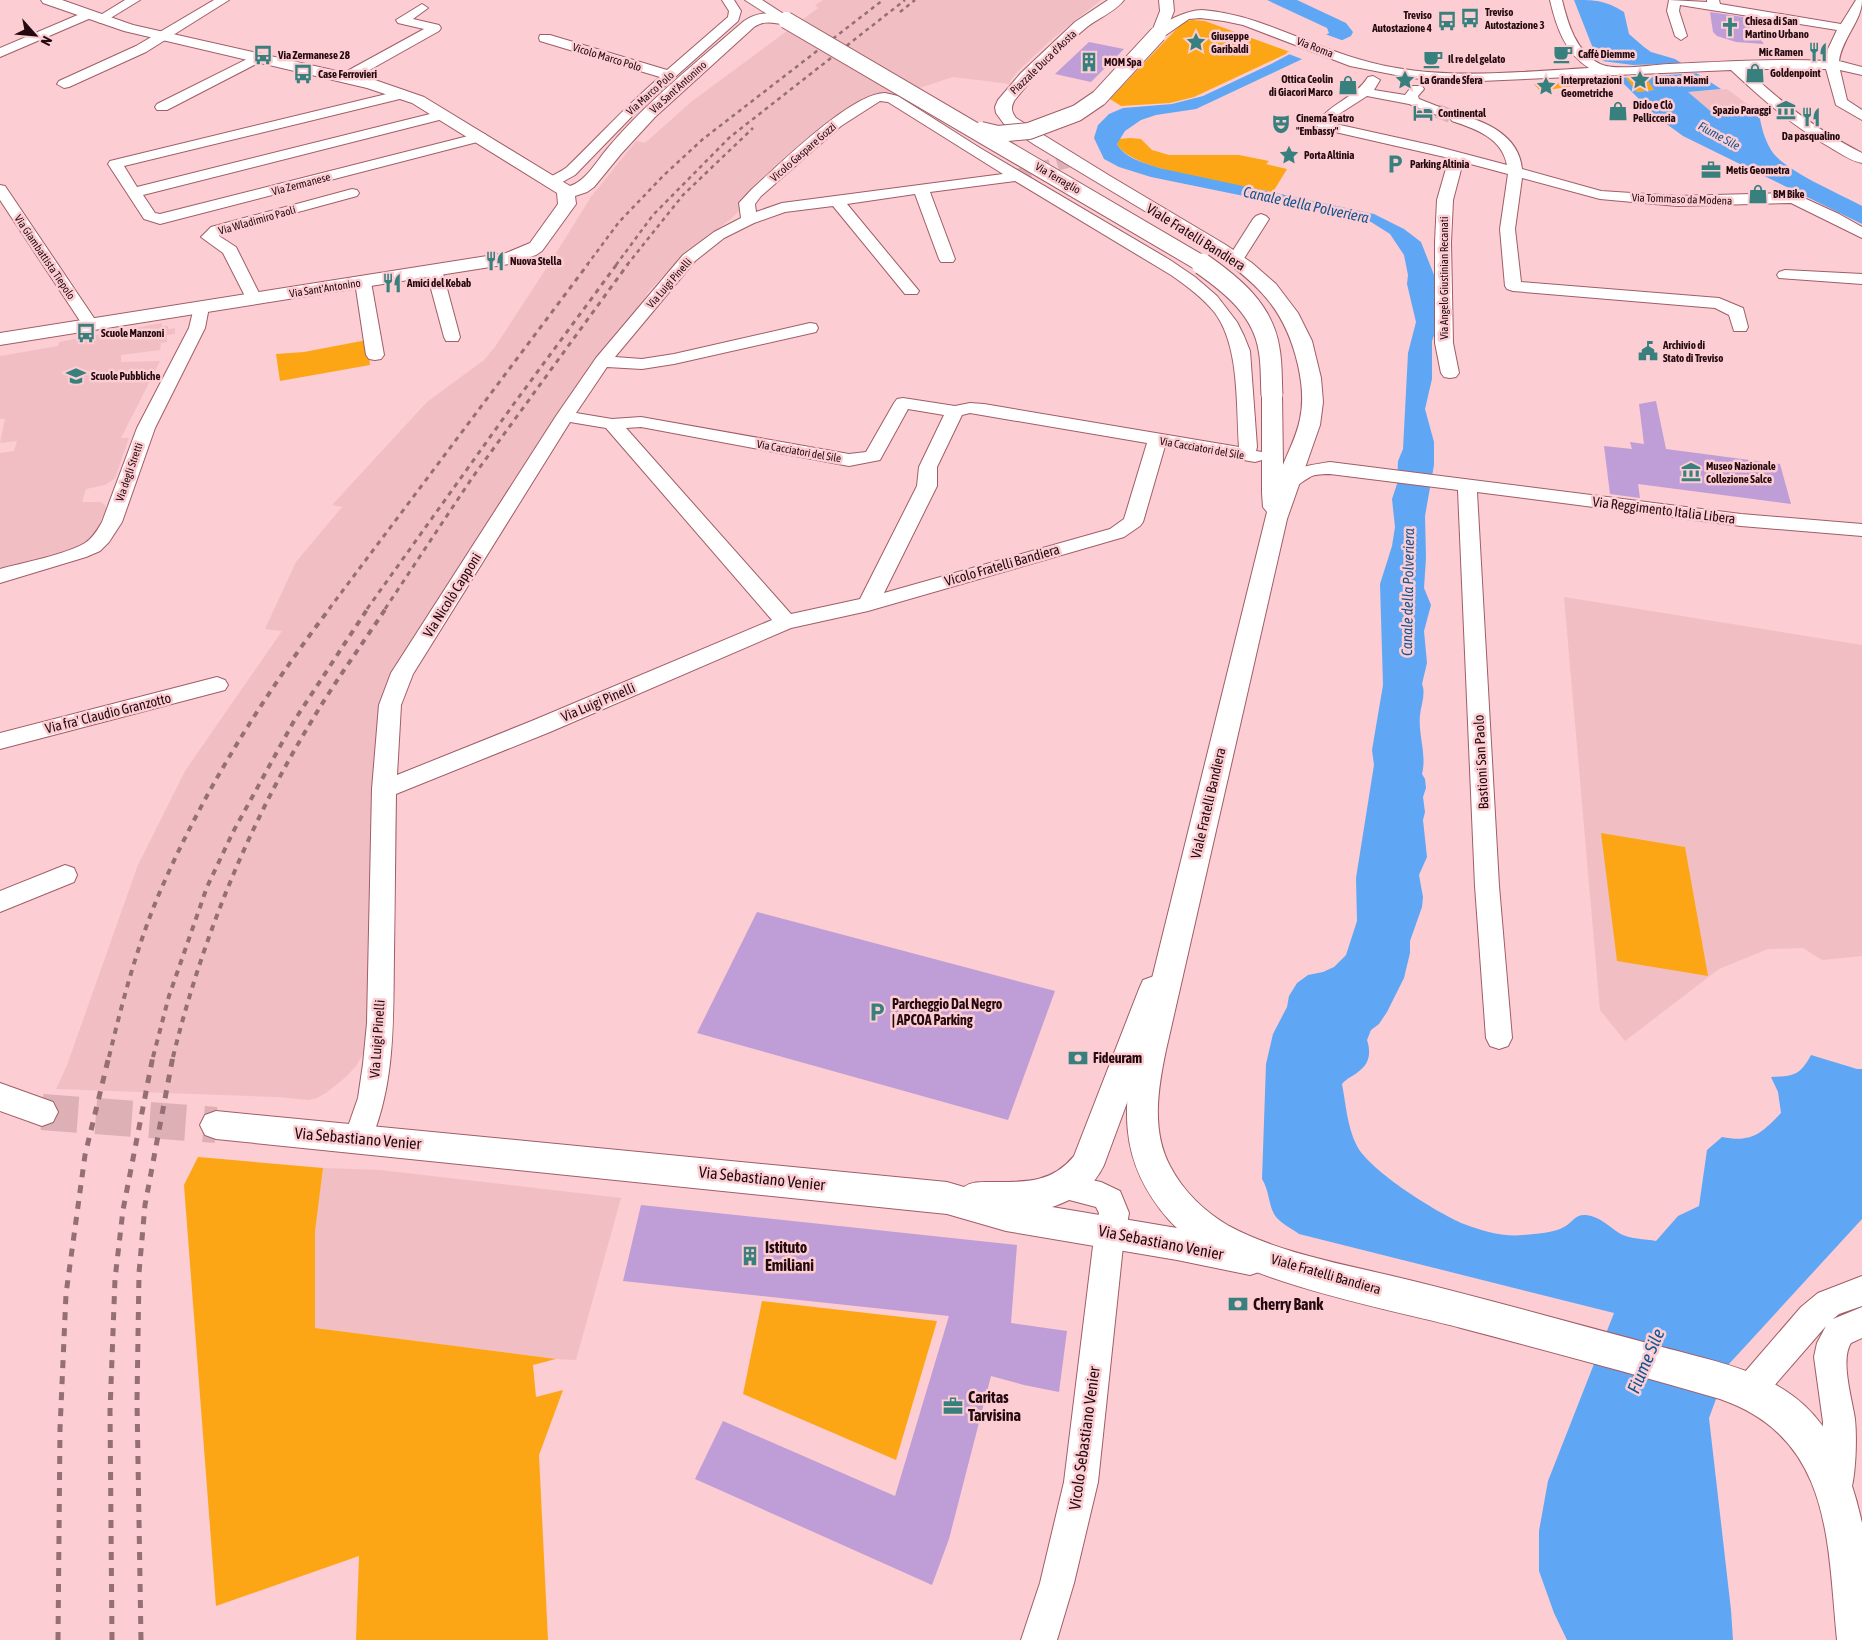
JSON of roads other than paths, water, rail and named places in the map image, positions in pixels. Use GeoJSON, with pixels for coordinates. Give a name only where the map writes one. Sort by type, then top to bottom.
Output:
{"type":"FeatureCollection","features":[{"type":"Feature","properties":{"kind":"main road"},"geometry":{"type":"LineString","coordinates":[[48,0],[93,17],[160,36],[345,78],[403,94],[480,137],[559,188]]}},
{"type":"Feature","properties":{"kind":"main road","name":"Via Terraglio"},"geometry":{"type":"LineString","coordinates":[[752,0],[1197,260],[1230,284],[1244,298],[1264,328],[1269,345],[1273,424],[1271,479],[1276,519]]}},
{"type":"Feature","properties":{"kind":"main road","name":"Piazzale Duca d'Aosta"},"geometry":{"type":"LineString","coordinates":[[1070,160],[1010,121],[1003,108],[1004,102],[1020,83],[1086,20],[1104,11],[1117,0]]}},
{"type":"Feature","properties":{"kind":"main road"},"geometry":{"type":"LineString","coordinates":[[971,127],[998,134],[1014,134],[1029,131],[1077,113],[1099,98],[1158,34],[1167,11],[1166,0]]}},
{"type":"Feature","properties":{"kind":"main road","name":"Via Sant'Antonino"},"geometry":{"type":"LineString","coordinates":[[0,339],[510,258],[530,251],[542,240],[566,204],[559,188],[581,188],[648,114],[739,34],[747,24],[763,18],[786,20]]}},
{"type":"Feature","properties":{"kind":"main road","name":"Viale Fratelli Bandiera"},"geometry":{"type":"LineString","coordinates":[[1070,160],[1235,260],[1267,286],[1296,324],[1306,346],[1311,377],[1312,410],[1309,426],[1276,519],[1180,918],[1154,1030],[1141,1097],[1140,1119],[1151,1162],[1159,1178],[1174,1200],[1209,1232],[1231,1245],[1301,1270],[1512,1324],[1749,1391],[1766,1398],[1805,1432],[1823,1461],[1837,1497],[1848,1558],[1856,1640]]}},
{"type":"Feature","properties":{"kind":"main road"},"geometry":{"type":"LineString","coordinates":[[947,1198],[1025,1196],[1077,1190],[1077,1177],[1087,1165],[1092,1153],[1180,918]]}},
{"type":"Feature","properties":{"kind":"main road"},"geometry":{"type":"LineString","coordinates":[[0,1097],[42,1112]]}},
{"type":"Feature","properties":{"kind":"main road"},"geometry":{"type":"LineString","coordinates":[[0,1107],[42,1112]]}},
{"type":"Feature","properties":{"kind":"main road"},"geometry":{"type":"LineString","coordinates":[[0,1116],[42,1112]]}},
{"type":"Feature","properties":{"kind":"main road","name":"Via Sebastiano Venier"},"geometry":{"type":"LineString","coordinates":[[216,1125],[947,1198],[1006,1215],[1177,1244],[1301,1270]]}},
{"type":"Feature","properties":{"kind":"street"},"geometry":{"type":"LineString","coordinates":[[0,52],[134,0]]}},
{"type":"Feature","properties":{"kind":"street"},"geometry":{"type":"LineString","coordinates":[[64,84],[141,49],[222,0]]}},
{"type":"Feature","properties":{"kind":"street","name":"Via Marco Polo"},"geometry":{"type":"LineString","coordinates":[[559,188],[575,167],[629,111],[730,22],[735,11],[728,0]]}},
{"type":"Feature","properties":{"kind":"street"},"geometry":{"type":"LineString","coordinates":[[1556,0],[1568,39],[1591,69]]}},
{"type":"Feature","properties":{"kind":"street"},"geometry":{"type":"LineString","coordinates":[[1681,36],[1672,11],[1675,0],[1714,4],[1845,28]]}},
{"type":"Feature","properties":{"kind":"street"},"geometry":{"type":"LineString","coordinates":[[1862,0],[1845,28],[1833,54],[1833,65],[1841,102],[1862,116]]}},
{"type":"Feature","properties":{"kind":"street"},"geometry":{"type":"LineString","coordinates":[[1206,1],[1247,22]]}},
{"type":"Feature","properties":{"kind":"street"},"geometry":{"type":"LineString","coordinates":[[1189,3],[1224,17]]}},
{"type":"Feature","properties":{"kind":"street"},"geometry":{"type":"LineString","coordinates":[[345,78],[435,28],[402,20],[422,8]]}},
{"type":"Feature","properties":{"kind":"street"},"geometry":{"type":"LineString","coordinates":[[1158,34],[1186,16],[1200,14],[1247,22]]}},
{"type":"Feature","properties":{"kind":"street","name":"Via Roma"},"geometry":{"type":"LineString","coordinates":[[1247,22],[1356,63],[1411,74],[1458,78]]}},
{"type":"Feature","properties":{"kind":"street","name":"Vicolo Marco Polo"},"geometry":{"type":"LineString","coordinates":[[545,38],[669,75]]}},
{"type":"Feature","properties":{"kind":"street"},"geometry":{"type":"LineString","coordinates":[[162,107],[257,58]]}},
{"type":"Feature","properties":{"kind":"street","name":"Via Roma"},"geometry":{"type":"LineString","coordinates":[[1356,63],[1369,73],[1373,80],[1394,86],[1420,86],[1458,78],[1591,69],[1612,71],[1695,67],[1833,65],[1862,71]]}},
{"type":"Feature","properties":{"kind":"street"},"geometry":{"type":"LineString","coordinates":[[1735,66],[1764,94],[1808,129],[1829,143],[1862,159]]}},
{"type":"Feature","properties":{"kind":"street"},"geometry":{"type":"LineString","coordinates":[[1373,80],[1371,87],[1365,92],[1334,109],[1322,125],[1457,156]]}},
{"type":"Feature","properties":{"kind":"street"},"geometry":{"type":"LineString","coordinates":[[1414,102],[1411,96],[1420,86]]}},
{"type":"Feature","properties":{"kind":"street"},"geometry":{"type":"LineString","coordinates":[[1365,92],[1414,102],[1437,111]]}},
{"type":"Feature","properties":{"kind":"street","name":"Via Zermanese"},"geometry":{"type":"LineString","coordinates":[[403,94],[115,164],[149,216],[160,220],[480,137]]}},
{"type":"Feature","properties":{"kind":"street","name":"Vicolo Gaspare Gozzi"},"geometry":{"type":"LineString","coordinates":[[749,220],[747,204],[756,193],[836,123],[877,97],[893,99],[1017,176]]}},
{"type":"Feature","properties":{"kind":"street"},"geometry":{"type":"LineString","coordinates":[[134,192],[442,115]]}},
{"type":"Feature","properties":{"kind":"street"},"geometry":{"type":"LineString","coordinates":[[1457,118],[1485,129],[1496,136],[1508,149],[1514,166],[1507,223],[1513,286],[1719,304],[1737,312],[1740,327]]}},
{"type":"Feature","properties":{"kind":"street","name":"Via Tommaso da Modena"},"geometry":{"type":"LineString","coordinates":[[1457,156],[1514,166],[1600,195],[1677,201],[1793,198],[1862,233]]}},
{"type":"Feature","properties":{"kind":"street","name":"Via Angelo Giustinian Recanati"},"geometry":{"type":"LineString","coordinates":[[1450,373],[1444,343],[1443,242],[1445,200],[1448,183],[1457,156]]}},
{"type":"Feature","properties":{"kind":"street"},"geometry":{"type":"LineString","coordinates":[[1017,176],[1186,277],[1220,308],[1237,336],[1240,351],[1248,447],[1247,450],[1239,454]]}},
{"type":"Feature","properties":{"kind":"street","name":"Via Luigi Pinelli"},"geometry":{"type":"LineString","coordinates":[[565,416],[602,362],[689,258],[719,235],[749,220],[782,208],[1017,176]]}},
{"type":"Feature","properties":{"kind":"street","name":"Via Giambattista Tiepolo"},"geometry":{"type":"LineString","coordinates":[[0,189],[90,324]]}},
{"type":"Feature","properties":{"kind":"street"},"geometry":{"type":"LineString","coordinates":[[921,190],[947,259]]}},
{"type":"Feature","properties":{"kind":"street","name":"Via Wladimiro Paoli"},"geometry":{"type":"LineString","coordinates":[[254,299],[230,250],[209,236],[216,230],[352,193]]}},
{"type":"Feature","properties":{"kind":"street"},"geometry":{"type":"LineString","coordinates":[[837,201],[911,291]]}},
{"type":"Feature","properties":{"kind":"street"},"geometry":{"type":"LineString","coordinates":[[1235,260],[1261,219]]}},
{"type":"Feature","properties":{"kind":"street"},"geometry":{"type":"LineString","coordinates":[[434,270],[452,337]]}},
{"type":"Feature","properties":{"kind":"street"},"geometry":{"type":"LineString","coordinates":[[1785,275],[1862,279]]}},
{"type":"Feature","properties":{"kind":"street"},"geometry":{"type":"LineString","coordinates":[[363,282],[375,355]]}},
{"type":"Feature","properties":{"kind":"street","name":"Via degli Stretti"},"geometry":{"type":"LineString","coordinates":[[0,576],[79,553],[93,546],[102,538],[112,522],[146,428],[197,328],[201,307]]}},
{"type":"Feature","properties":{"kind":"street"},"geometry":{"type":"LineString","coordinates":[[602,362],[642,364],[674,359],[810,328]]}},
{"type":"Feature","properties":{"kind":"street","name":"Via Cacciatori del Sile"},"geometry":{"type":"LineString","coordinates":[[612,424],[641,422],[849,460],[874,456],[903,402],[955,411],[970,408],[984,409],[1239,454],[1259,456],[1272,453]]}},
{"type":"Feature","properties":{"kind":"street"},"geometry":{"type":"LineString","coordinates":[[1244,402],[1273,424]]}},
{"type":"Feature","properties":{"kind":"street"},"geometry":{"type":"LineString","coordinates":[[868,604],[928,486],[928,467],[955,411]]}},
{"type":"Feature","properties":{"kind":"street"},"geometry":{"type":"LineString","coordinates":[[565,416],[612,424],[786,622]]}},
{"type":"Feature","properties":{"kind":"street","name":"Via Nicolò Capponi"},"geometry":{"type":"LineString","coordinates":[[384,790],[390,706],[402,673],[565,416]]}},
{"type":"Feature","properties":{"kind":"street","name":"Vicolo Fratelli Bandiera"},"geometry":{"type":"LineString","coordinates":[[786,622],[868,604],[1117,533],[1133,522],[1157,440]]}},
{"type":"Feature","properties":{"kind":"street","name":"Via Reggimento Italia Libera"},"geometry":{"type":"LineString","coordinates":[[1287,484],[1297,475],[1321,468],[1732,518],[1862,530]]}},
{"type":"Feature","properties":{"kind":"street","name":"Bastioni San Paolo"},"geometry":{"type":"LineString","coordinates":[[1461,484],[1487,886],[1499,1038]]}},
{"type":"Feature","properties":{"kind":"street","name":"Via Luigi Pinelli"},"geometry":{"type":"LineString","coordinates":[[358,1138],[372,1098],[380,1023],[384,790],[542,726],[786,622]]}},
{"type":"Feature","properties":{"kind":"street","name":"Via fra' Claudio Granzotto"},"geometry":{"type":"LineString","coordinates":[[0,741],[216,685]]}},
{"type":"Feature","properties":{"kind":"street"},"geometry":{"type":"LineString","coordinates":[[0,902],[65,875]]}},
{"type":"Feature","properties":{"kind":"street","name":"Vicolo Sebastiano Venier"},"geometry":{"type":"LineString","coordinates":[[1039,1640],[1057,1582],[1081,1482],[1098,1230],[1077,1190]]}},
{"type":"Feature","properties":{"kind":"street"},"geometry":{"type":"LineString","coordinates":[[1749,1391],[1812,1318],[1829,1303],[1862,1291]]}},
{"type":"Feature","properties":{"kind":"street"},"geometry":{"type":"LineString","coordinates":[[1837,1497],[1839,1422],[1830,1358],[1833,1342],[1840,1332],[1862,1322]]}},
{"type":"Feature","properties":{"kind":"water"},"geometry":{"type":"Polygon","coordinates":[[[1267,0],[1297,0],[1346,23],[1353,32],[1351,36],[1196,109],[1156,115],[1141,120],[1125,131],[1117,144],[1120,149],[1130,156],[1159,168],[1374,214],[1404,229],[1421,242],[1436,280],[1436,330],[1432,341],[1432,379],[1425,409],[1434,442],[1434,465],[1425,516],[1426,558],[1424,588],[1431,605],[1424,631],[1427,663],[1422,684],[1423,696],[1420,715],[1424,759],[1422,774],[1425,779],[1426,788],[1423,797],[1425,812],[1423,820],[1427,857],[1419,875],[1423,897],[1422,907],[1410,941],[1410,953],[1404,978],[1387,1012],[1379,1024],[1371,1030],[1367,1040],[1369,1053],[1367,1062],[1362,1069],[1342,1084],[1349,1123],[1357,1146],[1375,1167],[1405,1190],[1452,1219],[1478,1229],[1508,1235],[1539,1234],[1560,1229],[1577,1217],[1586,1215],[1600,1220],[1623,1235],[1656,1241],[1678,1216],[1699,1206],[1707,1150],[1722,1137],[1741,1139],[1755,1135],[1781,1113],[1778,1092],[1771,1077],[1795,1074],[1803,1067],[1811,1055],[1862,1069],[1862,1219],[1729,1364],[1709,1418],[1733,1640],[1567,1640],[1554,1613],[1539,1571],[1539,1531],[1548,1481],[1614,1313],[1299,1234],[1276,1217],[1262,1179],[1266,1064],[1273,1034],[1287,1007],[1289,996],[1297,983],[1308,975],[1323,972],[1334,967],[1346,955],[1357,921],[1356,878],[1374,765],[1372,750],[1383,685],[1380,584],[1392,546],[1395,527],[1392,499],[1397,484],[1398,461],[1403,449],[1408,353],[1416,322],[1407,284],[1408,275],[1404,255],[1390,234],[1371,222],[1151,177],[1119,167],[1104,159],[1094,138],[1098,125],[1109,114],[1123,108],[1172,104],[1203,96],[1273,63],[1329,33],[1327,28],[1267,0]]]}},
{"type":"Feature","properties":{"kind":"water","name":"Fiume Sile"},"geometry":{"type":"Polygon","coordinates":[[[1574,0],[1600,2],[1624,12],[1629,34],[1644,47],[1651,52],[1675,59],[1721,89],[1688,92],[1715,115],[1759,113],[1766,141],[1778,158],[1799,174],[1862,206],[1862,224],[1683,136],[1657,117],[1594,51],[1574,0]],[[1645,76],[1626,78],[1637,92],[1654,90],[1645,76]]]}},
{"type":"Feature","properties":{"kind":"tunnel"},"geometry":{"type":"LineString","coordinates":[[1437,111],[1457,118]]}},
{"type":"Feature","properties":{"kind":"tunnel"},"geometry":{"type":"LineString","coordinates":[[1017,176],[1070,160]]}},
{"type":"Feature","properties":{"kind":"tunnel"},"geometry":{"type":"LineString","coordinates":[[42,1112],[216,1125]]}},
{"type":"Feature","properties":{"kind":"railway"},"geometry":{"type":"LineString","coordinates":[[587,265],[619,222],[664,175],[703,139],[883,0]]}},
{"type":"Feature","properties":{"kind":"railway"},"geometry":{"type":"LineString","coordinates":[[616,265],[653,215],[730,137],[905,0]]}},
{"type":"Feature","properties":{"kind":"railway"},"geometry":{"type":"LineString","coordinates":[[900,12],[915,0]]}},
{"type":"Feature","properties":{"kind":"railway"},"geometry":{"type":"LineString","coordinates":[[627,265],[683,195],[753,128]]}},
{"type":"Feature","properties":{"kind":"railway"},"geometry":{"type":"LineString","coordinates":[[329,609],[588,264]]}},
{"type":"Feature","properties":{"kind":"railway"},"geometry":{"type":"LineString","coordinates":[[367,609],[617,264]]}},
{"type":"Feature","properties":{"kind":"railway"},"geometry":{"type":"LineString","coordinates":[[385,609],[472,478],[628,264]]}},
{"type":"Feature","properties":{"kind":"railway"},"geometry":{"type":"LineString","coordinates":[[109,1057],[138,950],[153,908],[179,850],[217,778],[259,708],[330,608]]}},
{"type":"Feature","properties":{"kind":"railway"},"geometry":{"type":"LineString","coordinates":[[153,1057],[169,996],[207,887],[233,832],[294,721],[368,608]]}},
{"type":"Feature","properties":{"kind":"railway"},"geometry":{"type":"LineString","coordinates":[[173,1057],[198,970],[229,884],[247,843],[288,761],[311,722],[386,608]]}},
{"type":"Feature","properties":{"kind":"railway"},"geometry":{"type":"LineString","coordinates":[[58,1640],[60,1429],[66,1294],[85,1155],[109,1056]]}},
{"type":"Feature","properties":{"kind":"railway"},"geometry":{"type":"LineString","coordinates":[[112,1640],[110,1411],[115,1279],[123,1210],[153,1056]]}},
{"type":"Feature","properties":{"kind":"railway"},"geometry":{"type":"LineString","coordinates":[[141,1640],[137,1401],[139,1273],[145,1205],[173,1056]]}},
{"type":"Feature","properties":{"kind":"place","name":"Treviso Autostazione 3"},"geometry":{"type":"Point","coordinates":[1470,18]}},
{"type":"Feature","properties":{"kind":"place","name":"Treviso Autostazione 4"},"geometry":{"type":"Point","coordinates":[1447,21]}},
{"type":"Feature","properties":{"kind":"place","name":"Chiesa di San Martino Urbano"},"geometry":{"type":"Point","coordinates":[1730,27]}},
{"type":"Feature","properties":{"kind":"place","name":"Giuseppe Garibaldi"},"geometry":{"type":"Point","coordinates":[1196,42]}},
{"type":"Feature","properties":{"kind":"place","name":"Mic Ramen"},"geometry":{"type":"Point","coordinates":[1818,52]}},
{"type":"Feature","properties":{"kind":"place","name":"Caffè Diemme"},"geometry":{"type":"Point","coordinates":[1563,54]}},
{"type":"Feature","properties":{"kind":"place","name":"Via Zermanese 28"},"geometry":{"type":"Point","coordinates":[263,55]}},
{"type":"Feature","properties":{"kind":"place","name":"Il re del gelato"},"geometry":{"type":"Point","coordinates":[1433,59]}},
{"type":"Feature","properties":{"kind":"place","name":"MOM Spa"},"geometry":{"type":"Point","coordinates":[1089,62]}},
{"type":"Feature","properties":{"kind":"place","name":"Goldenpoint"},"geometry":{"type":"Point","coordinates":[1755,73]}},
{"type":"Feature","properties":{"kind":"place","name":"Case Ferrovieri"},"geometry":{"type":"Point","coordinates":[303,74]}},
{"type":"Feature","properties":{"kind":"place","name":"La Grande Sfera"},"geometry":{"type":"Point","coordinates":[1405,80]}},
{"type":"Feature","properties":{"kind":"place","name":"Luna a Miami"},"geometry":{"type":"Point","coordinates":[1640,80]}},
{"type":"Feature","properties":{"kind":"place","name":"Ottica Ceolin di Giacori Marco"},"geometry":{"type":"Point","coordinates":[1348,85]}},
{"type":"Feature","properties":{"kind":"place","name":"Interpretazioni Geometriche"},"geometry":{"type":"Point","coordinates":[1546,86]}},
{"type":"Feature","properties":{"kind":"place","name":"Spazio Paraggi"},"geometry":{"type":"Point","coordinates":[1786,110]}},
{"type":"Feature","properties":{"kind":"place","name":"Dido e Clò Pellicceria"},"geometry":{"type":"Point","coordinates":[1618,111]}},
{"type":"Feature","properties":{"kind":"place","name":"Continental"},"geometry":{"type":"Point","coordinates":[1423,113]}},
{"type":"Feature","properties":{"kind":"place","name":"Da pasqualino"},"geometry":{"type":"Point","coordinates":[1811,117]}},
{"type":"Feature","properties":{"kind":"place","name":"Cinema Teatro \"Embassy\""},"geometry":{"type":"Point","coordinates":[1281,124]}},
{"type":"Feature","properties":{"kind":"place","name":"Porta Altinia"},"geometry":{"type":"Point","coordinates":[1289,155]}},
{"type":"Feature","properties":{"kind":"place","name":"Parking Altinia"},"geometry":{"type":"Point","coordinates":[1395,164]}},
{"type":"Feature","properties":{"kind":"place","name":"Metis Geometra"},"geometry":{"type":"Point","coordinates":[1711,170]}},
{"type":"Feature","properties":{"kind":"place","name":"BM Bike"},"geometry":{"type":"Point","coordinates":[1758,194]}},
{"type":"Feature","properties":{"kind":"place","name":"Nuova Stella"},"geometry":{"type":"Point","coordinates":[495,261]}},
{"type":"Feature","properties":{"kind":"place","name":"Amici del Kebab"},"geometry":{"type":"Point","coordinates":[392,283]}},
{"type":"Feature","properties":{"kind":"place","name":"Scuole Manzoni"},"geometry":{"type":"Point","coordinates":[86,333]}},
{"type":"Feature","properties":{"kind":"place","name":"Archivio di Stato di Treviso"},"geometry":{"type":"Point","coordinates":[1648,351]}},
{"type":"Feature","properties":{"kind":"place","name":"Scuole Pubbliche"},"geometry":{"type":"Point","coordinates":[76,376]}},
{"type":"Feature","properties":{"kind":"place","name":"Museo Nazionale Collezione Salce"},"geometry":{"type":"Point","coordinates":[1691,472]}},
{"type":"Feature","properties":{"kind":"place","name":"Parcheggio Dal Negro | APCOA Parking"},"geometry":{"type":"Point","coordinates":[877,1012]}},
{"type":"Feature","properties":{"kind":"place","name":"Fideuram"},"geometry":{"type":"Point","coordinates":[1078,1058]}},
{"type":"Feature","properties":{"kind":"place","name":"Istituto Emiliani"},"geometry":{"type":"Point","coordinates":[750,1256]}},
{"type":"Feature","properties":{"kind":"place","name":"Cherry Bank"},"geometry":{"type":"Point","coordinates":[1238,1304]}},
{"type":"Feature","properties":{"kind":"place","name":"Caritas Tarvisina"},"geometry":{"type":"Point","coordinates":[953,1406]}},
{"type":"Feature","properties":{"kind":"water label","name":"Canale della Polveriera"},"geometry":{"type":"Point","coordinates":[1306,205]}},
{"type":"Feature","properties":{"kind":"water label","name":"Canale della Polveriera"},"geometry":{"type":"Point","coordinates":[1408,592]}}]}
